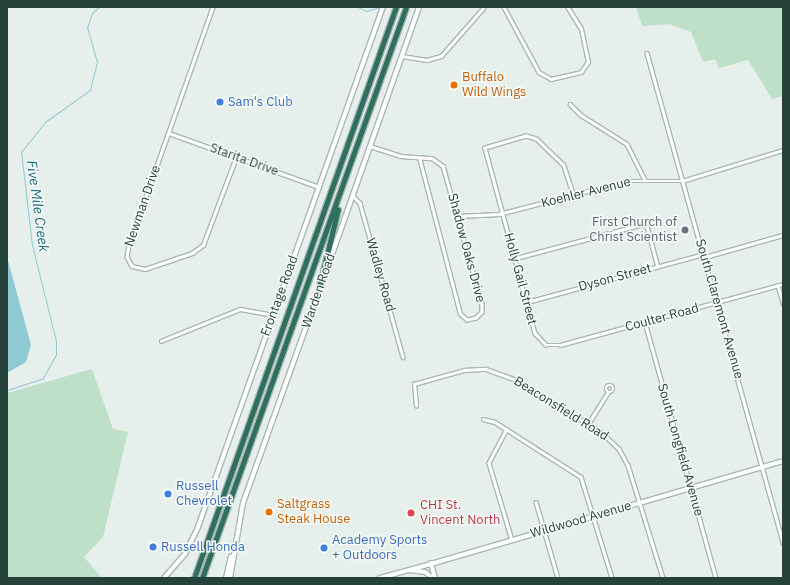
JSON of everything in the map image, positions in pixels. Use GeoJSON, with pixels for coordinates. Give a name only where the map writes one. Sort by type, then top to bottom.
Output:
{"type":"FeatureCollection","features":[{"type":"Feature","properties":{"kind":"highway"},"geometry":{"type":"LineString","coordinates":[[194,578],[396,7]]}},
{"type":"Feature","properties":{"kind":"highway"},"geometry":{"type":"LineString","coordinates":[[202,578],[406,7]]}},
{"type":"Feature","properties":{"kind":"highway"},"geometry":{"type":"LineString","coordinates":[[318,292],[345,180]]}},
{"type":"Feature","properties":{"kind":"main road","name":"Frontage Road"},"geometry":{"type":"LineString","coordinates":[[164,578],[185,554],[194,534],[383,7]]}},
{"type":"Feature","properties":{"kind":"main road","name":"Warden Road"},"geometry":{"type":"LineString","coordinates":[[230,578],[235,542],[243,503],[420,7]]}},
{"type":"Feature","properties":{"kind":"main road"},"geometry":{"type":"LineString","coordinates":[[226,578],[235,542]]}},
{"type":"Feature","properties":{"kind":"main road","name":"Wildwood Avenue"},"geometry":{"type":"LineString","coordinates":[[380,578],[431,564]]}},
{"type":"Feature","properties":{"kind":"main road"},"geometry":{"type":"LineString","coordinates":[[407,570],[425,572],[434,578]]}},
{"type":"Feature","properties":{"kind":"street","name":"Newman Drive"},"geometry":{"type":"LineString","coordinates":[[213,7],[127,252],[135,268],[146,269],[192,253],[203,245],[236,157]]}},
{"type":"Feature","properties":{"kind":"street"},"geometry":{"type":"LineString","coordinates":[[402,56],[427,60],[441,56],[484,7]]}},
{"type":"Feature","properties":{"kind":"street"},"geometry":{"type":"LineString","coordinates":[[504,7],[539,72],[551,79],[581,72],[588,62],[581,29],[567,7]]}},
{"type":"Feature","properties":{"kind":"street","name":"South Claremont Avenue"},"geometry":{"type":"LineString","coordinates":[[647,53],[682,181],[718,303],[783,542]]}},
{"type":"Feature","properties":{"kind":"street"},"geometry":{"type":"LineString","coordinates":[[570,104],[581,115],[627,144],[645,180]]}},
{"type":"Feature","properties":{"kind":"street","name":"Starita Drive"},"geometry":{"type":"LineString","coordinates":[[169,133],[318,187]]}},
{"type":"Feature","properties":{"kind":"street","name":"Holly Gail Street"},"geometry":{"type":"LineString","coordinates":[[542,342],[535,332],[516,258],[485,152],[489,145],[526,136],[536,138],[563,166],[573,195]]}},
{"type":"Feature","properties":{"kind":"street","name":"Shadow Oaks Drive"},"geometry":{"type":"LineString","coordinates":[[370,146],[419,158],[435,159],[443,166],[458,216],[482,310],[479,316],[467,320],[460,314],[419,158]]}},
{"type":"Feature","properties":{"kind":"street","name":"Koehler Avenue"},"geometry":{"type":"LineString","coordinates":[[458,216],[502,214],[573,195],[645,180],[682,181],[783,150]]}},
{"type":"Feature","properties":{"kind":"street","name":"Wadley Road"},"geometry":{"type":"LineString","coordinates":[[353,196],[360,203],[403,357]]}},
{"type":"Feature","properties":{"kind":"street"},"geometry":{"type":"LineString","coordinates":[[516,258],[643,224],[647,226],[658,266]]}},
{"type":"Feature","properties":{"kind":"street","name":"Dyson Street"},"geometry":{"type":"LineString","coordinates":[[527,302],[658,266],[704,256],[783,235]]}},
{"type":"Feature","properties":{"kind":"street","name":"Coulter Road"},"geometry":{"type":"LineString","coordinates":[[542,342],[560,345],[783,284]]}},
{"type":"Feature","properties":{"kind":"street"},"geometry":{"type":"LineString","coordinates":[[778,285],[783,303]]}},
{"type":"Feature","properties":{"kind":"street"},"geometry":{"type":"LineString","coordinates":[[161,341],[240,309],[273,315]]}},
{"type":"Feature","properties":{"kind":"street","name":"South Longfield Avenue"},"geometry":{"type":"LineString","coordinates":[[645,322],[716,578]]}},
{"type":"Feature","properties":{"kind":"street","name":"Beaconsfield Road"},"geometry":{"type":"LineString","coordinates":[[416,406],[414,384],[464,370],[486,369],[514,378],[612,440],[623,454],[663,578]]}},
{"type":"Feature","properties":{"kind":"street"},"geometry":{"type":"LineString","coordinates":[[588,424],[607,393]]}},
{"type":"Feature","properties":{"kind":"street"},"geometry":{"type":"LineString","coordinates":[[483,419],[507,429],[577,473],[585,486],[612,578]]}},
{"type":"Feature","properties":{"kind":"street"},"geometry":{"type":"LineString","coordinates":[[507,429],[489,463],[512,540]]}},
{"type":"Feature","properties":{"kind":"street","name":"Wildwood Avenue"},"geometry":{"type":"LineString","coordinates":[[431,564],[783,461]]}},
{"type":"Feature","properties":{"kind":"street"},"geometry":{"type":"LineString","coordinates":[[536,502],[558,578]]}},
{"type":"Feature","properties":{"kind":"street"},"geometry":{"type":"LineString","coordinates":[[431,564],[434,578]]}},
{"type":"Feature","properties":{"kind":"green space"},"geometry":{"type":"Polygon","coordinates":[[[636,7],[783,7],[783,96],[772,99],[748,60],[719,68],[715,59],[703,62],[691,32],[669,24],[642,26],[636,7]]]}},
{"type":"Feature","properties":{"kind":"green space"},"geometry":{"type":"Polygon","coordinates":[[[92,369],[113,429],[128,432],[103,537],[84,557],[102,578],[7,578],[7,393],[92,369]]]}},
{"type":"Feature","properties":{"kind":"water"},"geometry":{"type":"Polygon","coordinates":[[[7,257],[31,345],[26,362],[7,373],[7,257]]]}},
{"type":"Feature","properties":{"kind":"waterway","name":"Five Mile Creek"},"geometry":{"type":"LineString","coordinates":[[7,390],[43,378],[56,355],[56,341],[32,245],[21,152],[45,122],[90,90],[97,62],[87,28],[92,13],[99,7]]}},
{"type":"Feature","properties":{"kind":"waterway","name":"Five Mile Creek"},"geometry":{"type":"LineString","coordinates":[[358,7],[366,11],[379,7]]}},
{"type":"Feature","properties":{"kind":"place","name":"Buffalo Wild Wings"},"geometry":{"type":"Point","coordinates":[454,85]}},
{"type":"Feature","properties":{"kind":"place","name":"Sam's Club"},"geometry":{"type":"Point","coordinates":[220,102]}},
{"type":"Feature","properties":{"kind":"place","name":"First Church of Christ Scientist"},"geometry":{"type":"Point","coordinates":[685,230]}},
{"type":"Feature","properties":{"kind":"place","name":"Russell Chevrolet"},"geometry":{"type":"Point","coordinates":[168,494]}},
{"type":"Feature","properties":{"kind":"place","name":"Saltgrass Steak House"},"geometry":{"type":"Point","coordinates":[269,512]}},
{"type":"Feature","properties":{"kind":"place","name":"CHI St. Vincent North"},"geometry":{"type":"Point","coordinates":[411,513]}},
{"type":"Feature","properties":{"kind":"place","name":"Russell Honda"},"geometry":{"type":"Point","coordinates":[153,547]}},
{"type":"Feature","properties":{"kind":"place","name":"Academy Sports + Outdoors"},"geometry":{"type":"Point","coordinates":[324,548]}}]}
